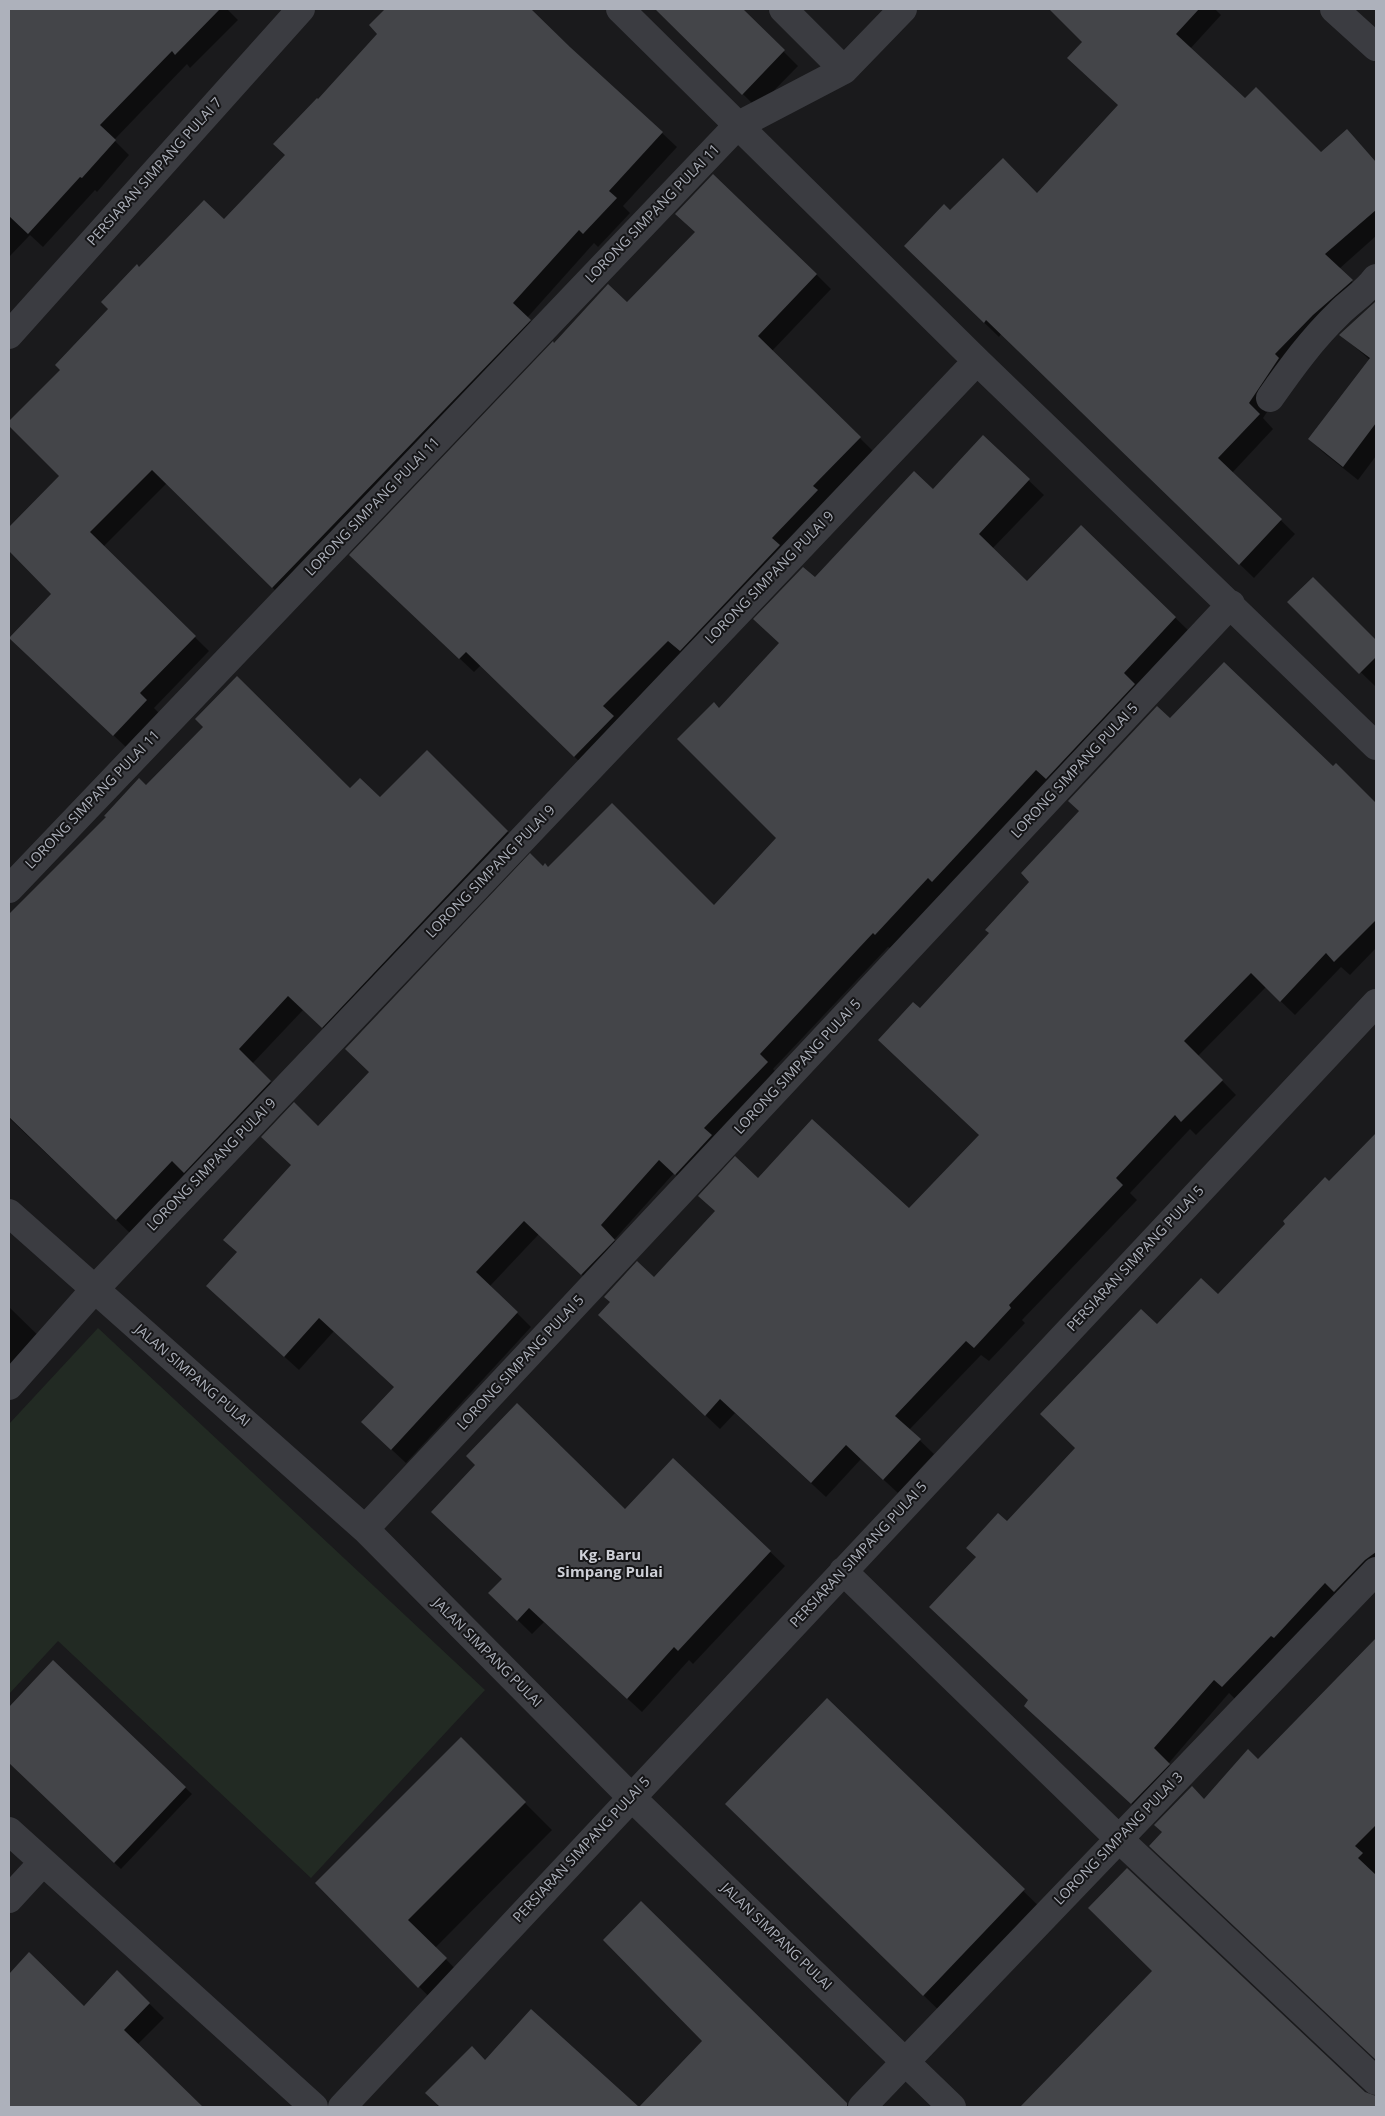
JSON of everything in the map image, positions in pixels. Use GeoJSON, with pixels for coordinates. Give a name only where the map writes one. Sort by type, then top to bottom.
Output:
{"type":"FeatureCollection","features":[{"type":"Feature","properties":{"kind":"street","name":"PERSIARAN SIMPANG PULAI 7"},"geometry":{"type":"LineString","coordinates":[[9,335],[301,9]]}},
{"type":"Feature","properties":{"kind":"street"},"geometry":{"type":"LineString","coordinates":[[620,9],[977,361],[1231,604],[1376,746]]}},
{"type":"Feature","properties":{"kind":"street"},"geometry":{"type":"LineString","coordinates":[[783,9],[844,70]]}},
{"type":"Feature","properties":{"kind":"street","name":"LORONG SIMPANG PULAI 11"},"geometry":{"type":"LineString","coordinates":[[9,889],[737,126],[844,70],[903,9]]}},
{"type":"Feature","properties":{"kind":"street"},"geometry":{"type":"LineString","coordinates":[[1334,9],[1376,47]]}},
{"type":"Feature","properties":{"kind":"street"},"geometry":{"type":"LineString","coordinates":[[1270,398],[1302,352],[1376,278]]}},
{"type":"Feature","properties":{"kind":"street","name":"LORONG SIMPANG PULAI 9"},"geometry":{"type":"LineString","coordinates":[[9,1386],[94,1290],[977,361]]}},
{"type":"Feature","properties":{"kind":"street","name":"LORONG SIMPANG PULAI 5"},"geometry":{"type":"LineString","coordinates":[[365,1529],[1231,604]]}},
{"type":"Feature","properties":{"kind":"street","name":"PERSIARAN SIMPANG PULAI 5"},"geometry":{"type":"LineString","coordinates":[[342,2107],[1376,1003]]}},
{"type":"Feature","properties":{"kind":"street","name":"JALAN SIMPANG PULAI"},"geometry":{"type":"LineString","coordinates":[[9,1213],[365,1529],[631,1798],[952,2107]]}},
{"type":"Feature","properties":{"kind":"street"},"geometry":{"type":"LineString","coordinates":[[843,1571],[1119,1839],[1376,2081]]}},
{"type":"Feature","properties":{"kind":"street","name":"LORONG SIMPANG PULAI 3"},"geometry":{"type":"LineString","coordinates":[[862,2107],[1376,1571]]}},
{"type":"Feature","properties":{"kind":"street"},"geometry":{"type":"LineString","coordinates":[[9,1831],[314,2107]]}},
{"type":"Feature","properties":{"kind":"street"},"geometry":{"type":"LineString","coordinates":[[9,1899],[43,1862]]}},
{"type":"Feature","properties":{"kind":"shaded area"},"geometry":{"type":"Polygon","coordinates":[[[98,1328],[485,1690],[311,1878],[58,1641],[9,1694],[9,1424],[98,1328]]]}},
{"type":"Feature","properties":{"kind":"building"},"geometry":{"type":"Polygon","coordinates":[[[9,9],[220,9],[175,55],[172,51],[100,125],[116,140],[28,234],[9,216],[9,9]]]}},
{"type":"Feature","properties":{"kind":"building"},"geometry":{"type":"Polygon","coordinates":[[[385,9],[531,9],[663,132],[609,191],[617,198],[583,234],[579,230],[513,303],[531,320],[272,588],[152,470],[90,532],[196,636],[140,693],[147,700],[113,736],[9,638],[51,594],[9,551],[9,527],[59,476],[9,426],[9,421],[60,370],[55,365],[108,309],[101,302],[137,264],[139,267],[204,200],[224,219],[285,155],[273,144],[318,99],[377,34],[369,25],[385,9]]]}},
{"type":"Feature","properties":{"kind":"building"},"geometry":{"type":"Polygon","coordinates":[[[655,9],[743,9],[785,50],[742,95],[655,9]]]}},
{"type":"Feature","properties":{"kind":"building"},"geometry":{"type":"Polygon","coordinates":[[[1049,9],[1199,9],[1176,34],[1245,98],[1256,87],[1321,152],[1347,129],[1376,162],[1376,210],[1325,254],[1353,280],[1313,315],[1275,354],[1279,358],[1249,403],[1260,414],[1218,458],[1282,519],[1239,565],[986,320],[984,323],[904,246],[944,204],[950,210],[1003,158],[1037,193],[1118,105],[1067,58],[1082,42],[1049,9]]]}},
{"type":"Feature","properties":{"kind":"building"},"geometry":{"type":"Polygon","coordinates":[[[713,174],[817,274],[758,336],[861,437],[813,486],[818,490],[772,538],[780,545],[680,651],[668,641],[603,706],[614,716],[574,757],[466,652],[459,659],[349,555],[553,341],[554,343],[608,284],[627,302],[695,232],[675,214],[713,174]]]}},
{"type":"Feature","properties":{"kind":"building"},"geometry":{"type":"Polygon","coordinates":[[[1375,302],[1376,423],[1343,467],[1308,439],[1370,358],[1339,335],[1375,302]]]}},
{"type":"Feature","properties":{"kind":"building"},"geometry":{"type":"Polygon","coordinates":[[[983,435],[1030,479],[979,534],[1027,581],[1081,525],[1176,617],[1124,673],[1135,684],[1046,779],[1036,770],[932,882],[928,878],[875,935],[873,933],[760,1054],[768,1062],[704,1128],[712,1135],[675,1175],[659,1160],[601,1225],[615,1240],[581,1275],[524,1221],[476,1272],[518,1312],[391,1450],[361,1422],[394,1387],[319,1318],[284,1357],[206,1286],[237,1252],[223,1240],[291,1165],[261,1137],[294,1102],[318,1126],[369,1072],[345,1049],[530,853],[543,866],[545,863],[548,867],[612,803],[714,905],[776,838],[677,739],[714,702],[719,708],[779,643],[753,619],[803,567],[815,577],[914,471],[933,489],[983,435]]]}},
{"type":"Feature","properties":{"kind":"building"},"geometry":{"type":"Polygon","coordinates":[[[1313,577],[1376,640],[1376,657],[1359,674],[1287,602],[1313,577]]]}},
{"type":"Feature","properties":{"kind":"building"},"geometry":{"type":"Polygon","coordinates":[[[1224,662],[1333,766],[1336,763],[1376,803],[1376,920],[1334,962],[1326,953],[1280,1002],[1251,973],[1184,1041],[1223,1080],[1181,1122],[1175,1115],[1116,1178],[1123,1185],[1009,1305],[1011,1308],[974,1348],[966,1341],[895,1416],[921,1439],[883,1480],[846,1445],[811,1483],[720,1399],[705,1416],[598,1315],[610,1302],[604,1297],[637,1261],[654,1277],[715,1211],[698,1196],[735,1156],[758,1178],[812,1119],[909,1208],[979,1135],[878,1040],[913,1002],[920,1008],[989,933],[985,930],[1029,882],[1021,873],[1079,811],[1068,801],[1157,706],[1170,718],[1224,662]]]}},
{"type":"Feature","properties":{"kind":"building"},"geometry":{"type":"Polygon","coordinates":[[[237,676],[350,788],[360,778],[380,797],[427,750],[508,831],[322,1028],[288,996],[239,1049],[271,1081],[184,1173],[172,1161],[116,1220],[9,1117],[9,914],[106,817],[104,816],[139,778],[146,785],[203,727],[195,719],[237,676]]]}},
{"type":"Feature","properties":{"kind":"building"},"geometry":{"type":"Polygon","coordinates":[[[1376,1133],[1376,1552],[1365,1560],[1334,1592],[1325,1583],[1274,1638],[1271,1636],[1222,1687],[1214,1680],[1154,1748],[1170,1764],[1131,1804],[1024,1706],[1028,1700],[929,1607],[976,1557],[966,1548],[998,1513],[1007,1521],[1075,1448],[1040,1414],[1141,1309],[1157,1324],[1201,1278],[1218,1294],[1285,1224],[1283,1221],[1325,1177],[1329,1181],[1376,1133]]]}},
{"type":"Feature","properties":{"kind":"building"},"geometry":{"type":"Polygon","coordinates":[[[517,1403],[625,1509],[673,1458],[771,1551],[678,1651],[674,1647],[627,1699],[529,1608],[517,1621],[488,1593],[502,1579],[431,1512],[475,1465],[466,1456],[517,1403]]]}},
{"type":"Feature","properties":{"kind":"building"},"geometry":{"type":"Polygon","coordinates":[[[1376,1638],[1376,1825],[1355,1846],[1363,1853],[1358,1858],[1376,1875],[1376,2060],[1149,1846],[1162,1832],[1154,1825],[1192,1786],[1204,1799],[1248,1749],[1258,1759],[1376,1638]]]}},
{"type":"Feature","properties":{"kind":"building"},"geometry":{"type":"Polygon","coordinates":[[[53,1660],[186,1787],[114,1863],[9,1763],[9,1707],[53,1660]]]}},
{"type":"Feature","properties":{"kind":"building"},"geometry":{"type":"Polygon","coordinates":[[[827,1698],[1025,1889],[923,1996],[725,1804],[827,1698]]]}},
{"type":"Feature","properties":{"kind":"building"},"geometry":{"type":"Polygon","coordinates":[[[461,1737],[526,1802],[408,1920],[447,1958],[418,1988],[315,1883],[461,1737]]]}},
{"type":"Feature","properties":{"kind":"building"},"geometry":{"type":"Polygon","coordinates":[[[1127,1868],[1365,2092],[1376,2096],[1376,2107],[1020,2107],[1152,1971],[1088,1908],[1127,1868]]]}},
{"type":"Feature","properties":{"kind":"building"},"geometry":{"type":"Polygon","coordinates":[[[641,1901],[847,2103],[847,2107],[639,2107],[702,2041],[603,1940],[641,1901]]]}},
{"type":"Feature","properties":{"kind":"building"},"geometry":{"type":"Polygon","coordinates":[[[29,1952],[84,2006],[117,1970],[150,2003],[124,2030],[203,2107],[9,2107],[9,1974],[29,1952]]]}},
{"type":"Feature","properties":{"kind":"building"},"geometry":{"type":"Polygon","coordinates":[[[531,2009],[639,2107],[440,2107],[425,2093],[472,2046],[485,2060],[531,2009]]]}},
{"type":"Feature","properties":{"kind":"district","name":"Kg. Baru Simpang Pulai"},"geometry":{"type":"Point","coordinates":[610,1564]}}]}
